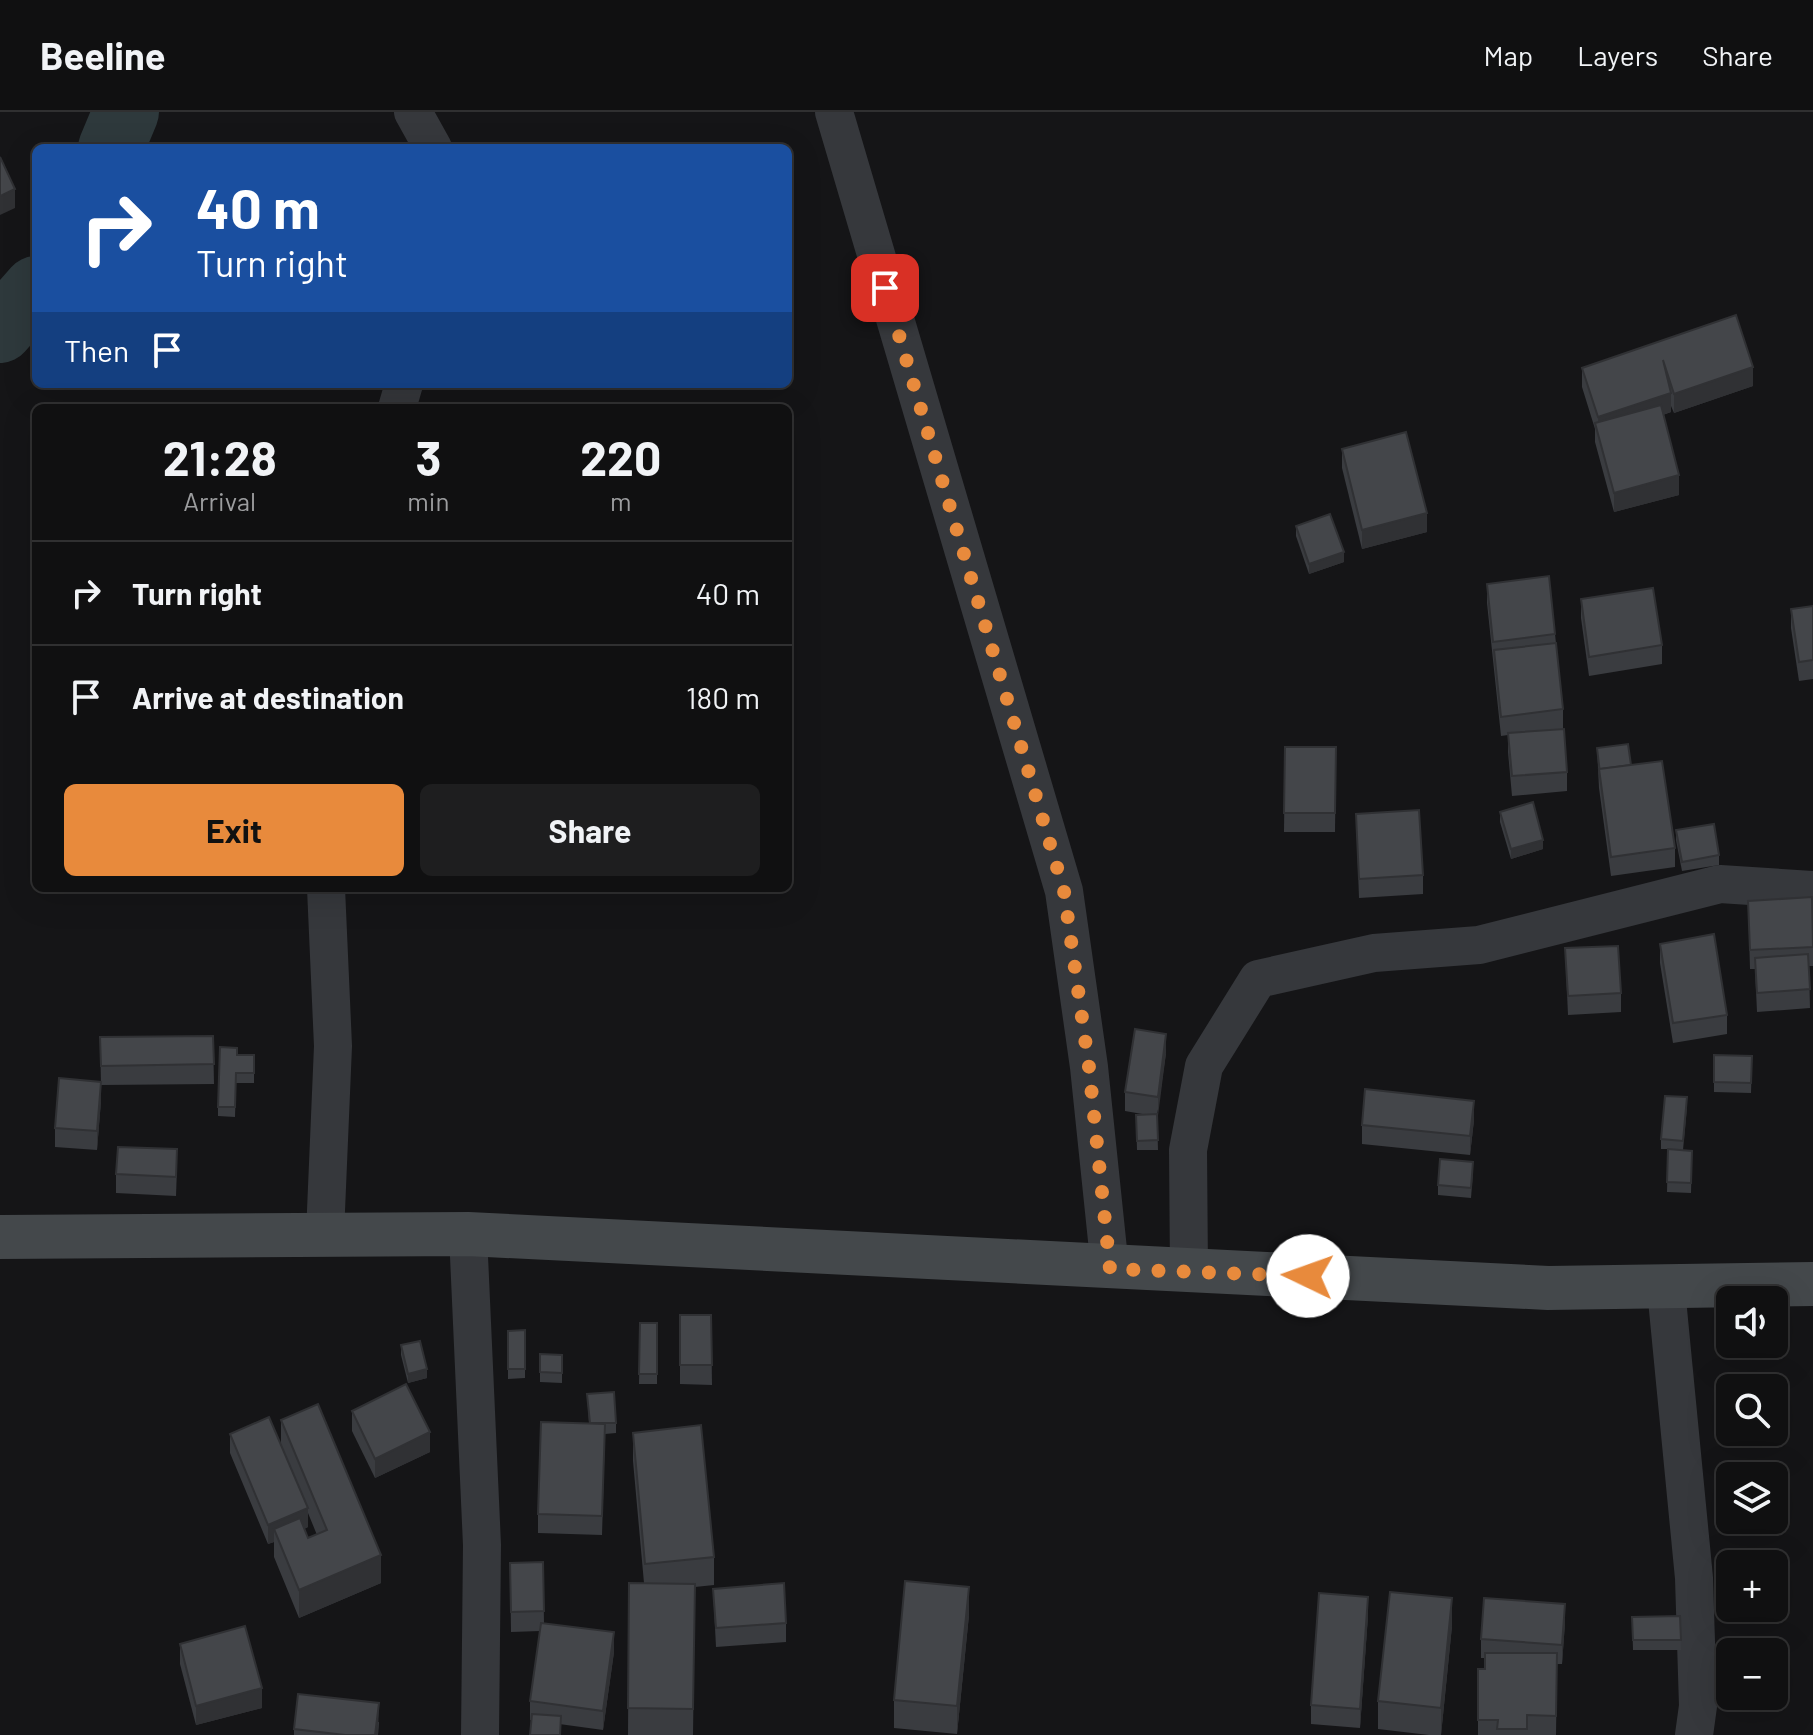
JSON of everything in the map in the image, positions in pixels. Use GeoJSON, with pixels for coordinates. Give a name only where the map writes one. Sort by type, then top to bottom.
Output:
{"type":"FeatureCollection","features":[{"type":"Feature","properties":{"kind":"main road"},"geometry":{"type":"LineString","coordinates":[[0,1237],[468,1234],[1110,1269],[1548,1288],[1666,1289],[1813,1284]]}},
{"type":"Feature","properties":{"kind":"street"},"geometry":{"type":"LineString","coordinates":[[413,112],[431,144]]}},
{"type":"Feature","properties":{"kind":"street"},"geometry":{"type":"LineString","coordinates":[[834,112],[1064,891],[1089,1067],[1110,1269]]}},
{"type":"Feature","properties":{"kind":"street"},"geometry":{"type":"LineString","coordinates":[[1189,1271],[1188,1150],[1204,1066],[1258,979],[1374,953],[1479,945],[1720,884],[1813,890]]}},
{"type":"Feature","properties":{"kind":"street"},"geometry":{"type":"LineString","coordinates":[[325,1234],[333,1046],[326,892]]}},
{"type":"Feature","properties":{"kind":"street"},"geometry":{"type":"LineString","coordinates":[[468,1234],[482,1545],[480,1735]]}},
{"type":"Feature","properties":{"kind":"street"},"geometry":{"type":"LineString","coordinates":[[1666,1289],[1694,1578],[1698,1706],[1694,1735]]}},
{"type":"Feature","properties":{"kind":"building"},"geometry":{"type":"Polygon","coordinates":[[[0,157],[15,189],[0,196],[0,157]]]}},
{"type":"Feature","properties":{"kind":"building"},"geometry":{"type":"Polygon","coordinates":[[[1736,315],[1753,367],[1674,394],[1663,360],[1671,393],[1598,417],[1582,368],[1736,315]]]}},
{"type":"Feature","properties":{"kind":"building"},"geometry":{"type":"Polygon","coordinates":[[[1661,405],[1679,475],[1614,493],[1595,423],[1661,405]]]}},
{"type":"Feature","properties":{"kind":"building"},"geometry":{"type":"Polygon","coordinates":[[[1406,432],[1427,513],[1362,530],[1342,449],[1406,432]]]}},
{"type":"Feature","properties":{"kind":"building"},"geometry":{"type":"Polygon","coordinates":[[[1330,514],[1344,552],[1309,564],[1296,526],[1330,514]]]}},
{"type":"Feature","properties":{"kind":"building"},"geometry":{"type":"Polygon","coordinates":[[[1549,576],[1555,634],[1493,642],[1487,584],[1549,576]]]}},
{"type":"Feature","properties":{"kind":"building"},"geometry":{"type":"Polygon","coordinates":[[[1653,588],[1662,645],[1589,657],[1581,599],[1653,588]]]}},
{"type":"Feature","properties":{"kind":"building"},"geometry":{"type":"Polygon","coordinates":[[[1813,606],[1813,660],[1799,662],[1791,609],[1813,606]]]}},
{"type":"Feature","properties":{"kind":"building"},"geometry":{"type":"Polygon","coordinates":[[[1556,643],[1563,709],[1501,717],[1494,650],[1556,643]]]}},
{"type":"Feature","properties":{"kind":"building"},"geometry":{"type":"Polygon","coordinates":[[[1564,729],[1567,772],[1512,776],[1508,733],[1564,729]]]}},
{"type":"Feature","properties":{"kind":"building"},"geometry":{"type":"Polygon","coordinates":[[[1628,744],[1631,765],[1600,769],[1597,748],[1628,744]]]}},
{"type":"Feature","properties":{"kind":"building"},"geometry":{"type":"Polygon","coordinates":[[[1285,747],[1336,747],[1335,813],[1284,813],[1285,747]]]}},
{"type":"Feature","properties":{"kind":"building"},"geometry":{"type":"Polygon","coordinates":[[[1662,761],[1675,848],[1611,857],[1599,769],[1662,761]]]}},
{"type":"Feature","properties":{"kind":"building"},"geometry":{"type":"Polygon","coordinates":[[[1533,802],[1543,840],[1511,849],[1500,812],[1533,802]]]}},
{"type":"Feature","properties":{"kind":"building"},"geometry":{"type":"Polygon","coordinates":[[[1419,810],[1423,875],[1359,879],[1356,814],[1419,810]]]}},
{"type":"Feature","properties":{"kind":"building"},"geometry":{"type":"Polygon","coordinates":[[[1714,824],[1719,855],[1682,862],[1676,830],[1714,824]]]}},
{"type":"Feature","properties":{"kind":"building"},"geometry":{"type":"Polygon","coordinates":[[[1812,897],[1813,947],[1750,950],[1748,901],[1812,897]]]}},
{"type":"Feature","properties":{"kind":"building"},"geometry":{"type":"Polygon","coordinates":[[[1714,934],[1727,1015],[1673,1023],[1660,944],[1714,934]]]}},
{"type":"Feature","properties":{"kind":"building"},"geometry":{"type":"Polygon","coordinates":[[[1618,946],[1621,993],[1568,996],[1565,948],[1618,946]]]}},
{"type":"Feature","properties":{"kind":"building"},"geometry":{"type":"Polygon","coordinates":[[[1808,954],[1810,989],[1757,993],[1755,958],[1808,954]]]}},
{"type":"Feature","properties":{"kind":"building"},"geometry":{"type":"Polygon","coordinates":[[[1135,1029],[1166,1034],[1158,1097],[1125,1092],[1135,1029]]]}},
{"type":"Feature","properties":{"kind":"building"},"geometry":{"type":"Polygon","coordinates":[[[213,1036],[214,1064],[101,1066],[100,1037],[213,1036]]]}},
{"type":"Feature","properties":{"kind":"building"},"geometry":{"type":"Polygon","coordinates":[[[220,1047],[237,1048],[237,1055],[254,1055],[254,1073],[236,1073],[235,1107],[218,1107],[220,1047]]]}},
{"type":"Feature","properties":{"kind":"building"},"geometry":{"type":"Polygon","coordinates":[[[1714,1055],[1752,1056],[1751,1083],[1714,1082],[1714,1055]]]}},
{"type":"Feature","properties":{"kind":"building"},"geometry":{"type":"Polygon","coordinates":[[[59,1078],[101,1082],[97,1131],[55,1128],[59,1078]]]}},
{"type":"Feature","properties":{"kind":"building"},"geometry":{"type":"Polygon","coordinates":[[[1365,1089],[1474,1101],[1470,1136],[1362,1125],[1365,1089]]]}},
{"type":"Feature","properties":{"kind":"building"},"geometry":{"type":"Polygon","coordinates":[[[1665,1096],[1687,1097],[1683,1141],[1661,1139],[1665,1096]]]}},
{"type":"Feature","properties":{"kind":"building"},"geometry":{"type":"Polygon","coordinates":[[[1157,1114],[1158,1140],[1137,1141],[1136,1115],[1157,1114]]]}},
{"type":"Feature","properties":{"kind":"building"},"geometry":{"type":"Polygon","coordinates":[[[118,1147],[177,1149],[176,1177],[116,1174],[118,1147]]]}},
{"type":"Feature","properties":{"kind":"building"},"geometry":{"type":"Polygon","coordinates":[[[1668,1149],[1692,1151],[1691,1183],[1667,1182],[1668,1149]]]}},
{"type":"Feature","properties":{"kind":"building"},"geometry":{"type":"Polygon","coordinates":[[[1440,1159],[1473,1162],[1471,1188],[1438,1185],[1440,1159]]]}},
{"type":"Feature","properties":{"kind":"building"},"geometry":{"type":"Polygon","coordinates":[[[680,1315],[711,1315],[712,1365],[680,1365],[680,1315]]]}},
{"type":"Feature","properties":{"kind":"building"},"geometry":{"type":"Polygon","coordinates":[[[640,1323],[657,1323],[657,1374],[639,1374],[640,1323]]]}},
{"type":"Feature","properties":{"kind":"building"},"geometry":{"type":"Polygon","coordinates":[[[525,1330],[525,1369],[508,1369],[508,1331],[525,1330]]]}},
{"type":"Feature","properties":{"kind":"building"},"geometry":{"type":"Polygon","coordinates":[[[420,1341],[427,1369],[408,1374],[401,1345],[420,1341]]]}},
{"type":"Feature","properties":{"kind":"building"},"geometry":{"type":"Polygon","coordinates":[[[540,1354],[562,1355],[562,1373],[540,1372],[540,1354]]]}},
{"type":"Feature","properties":{"kind":"building"},"geometry":{"type":"Polygon","coordinates":[[[406,1384],[430,1432],[375,1459],[352,1411],[406,1384]]]}},
{"type":"Feature","properties":{"kind":"building"},"geometry":{"type":"Polygon","coordinates":[[[614,1392],[616,1423],[590,1423],[587,1394],[614,1392]]]}},
{"type":"Feature","properties":{"kind":"building"},"geometry":{"type":"Polygon","coordinates":[[[318,1404],[381,1555],[299,1590],[274,1529],[300,1518],[308,1538],[327,1530],[281,1420],[318,1404]]]}},
{"type":"Feature","properties":{"kind":"building"},"geometry":{"type":"Polygon","coordinates":[[[269,1417],[308,1508],[268,1525],[230,1434],[269,1417]]]}},
{"type":"Feature","properties":{"kind":"building"},"geometry":{"type":"Polygon","coordinates":[[[541,1422],[605,1424],[602,1516],[538,1514],[541,1422]]]}},
{"type":"Feature","properties":{"kind":"building"},"geometry":{"type":"Polygon","coordinates":[[[701,1425],[714,1557],[645,1564],[633,1433],[701,1425]]]}},
{"type":"Feature","properties":{"kind":"building"},"geometry":{"type":"Polygon","coordinates":[[[543,1562],[544,1611],[511,1612],[510,1563],[543,1562]]]}},
{"type":"Feature","properties":{"kind":"building"},"geometry":{"type":"Polygon","coordinates":[[[905,1581],[969,1587],[957,1706],[894,1700],[905,1581]]]}},
{"type":"Feature","properties":{"kind":"building"},"geometry":{"type":"Polygon","coordinates":[[[629,1583],[695,1584],[693,1709],[628,1708],[629,1583]]]}},
{"type":"Feature","properties":{"kind":"building"},"geometry":{"type":"Polygon","coordinates":[[[784,1583],[786,1623],[716,1628],[713,1589],[784,1583]]]}},
{"type":"Feature","properties":{"kind":"building"},"geometry":{"type":"Polygon","coordinates":[[[1390,1592],[1452,1598],[1441,1708],[1378,1701],[1390,1592]]]}},
{"type":"Feature","properties":{"kind":"building"},"geometry":{"type":"Polygon","coordinates":[[[1319,1593],[1368,1597],[1360,1709],[1311,1705],[1319,1593]]]}},
{"type":"Feature","properties":{"kind":"building"},"geometry":{"type":"Polygon","coordinates":[[[1484,1598],[1565,1604],[1562,1645],[1481,1639],[1484,1598]]]}},
{"type":"Feature","properties":{"kind":"building"},"geometry":{"type":"Polygon","coordinates":[[[1680,1616],[1681,1640],[1633,1640],[1632,1617],[1680,1616]]]}},
{"type":"Feature","properties":{"kind":"building"},"geometry":{"type":"Polygon","coordinates":[[[541,1623],[614,1632],[603,1711],[530,1701],[541,1623]]]}},
{"type":"Feature","properties":{"kind":"building"},"geometry":{"type":"Polygon","coordinates":[[[245,1626],[262,1688],[196,1706],[180,1644],[245,1626]]]}},
{"type":"Feature","properties":{"kind":"building"},"geometry":{"type":"Polygon","coordinates":[[[1485,1653],[1557,1653],[1556,1716],[1527,1715],[1527,1729],[1497,1729],[1498,1720],[1478,1720],[1478,1669],[1485,1669],[1485,1653]]]}},
{"type":"Feature","properties":{"kind":"building"},"geometry":{"type":"Polygon","coordinates":[[[298,1694],[379,1703],[375,1735],[294,1729],[298,1694]]]}},
{"type":"Feature","properties":{"kind":"building"},"geometry":{"type":"Polygon","coordinates":[[[532,1714],[561,1716],[560,1735],[530,1735],[532,1714]]]}},
{"type":"Feature","properties":{"kind":"waterway"},"geometry":{"type":"LineString","coordinates":[[113,144],[126,112]]}},
{"type":"Feature","properties":{"kind":"waterway"},"geometry":{"type":"LineString","coordinates":[[0,330],[32,294]]}},
{"type":"Feature","properties":{"kind":"route"},"geometry":{"type":"LineString","coordinates":[[885,288],[1064,891],[1089,1067],[1110,1269],[1308,1276]]}}]}
